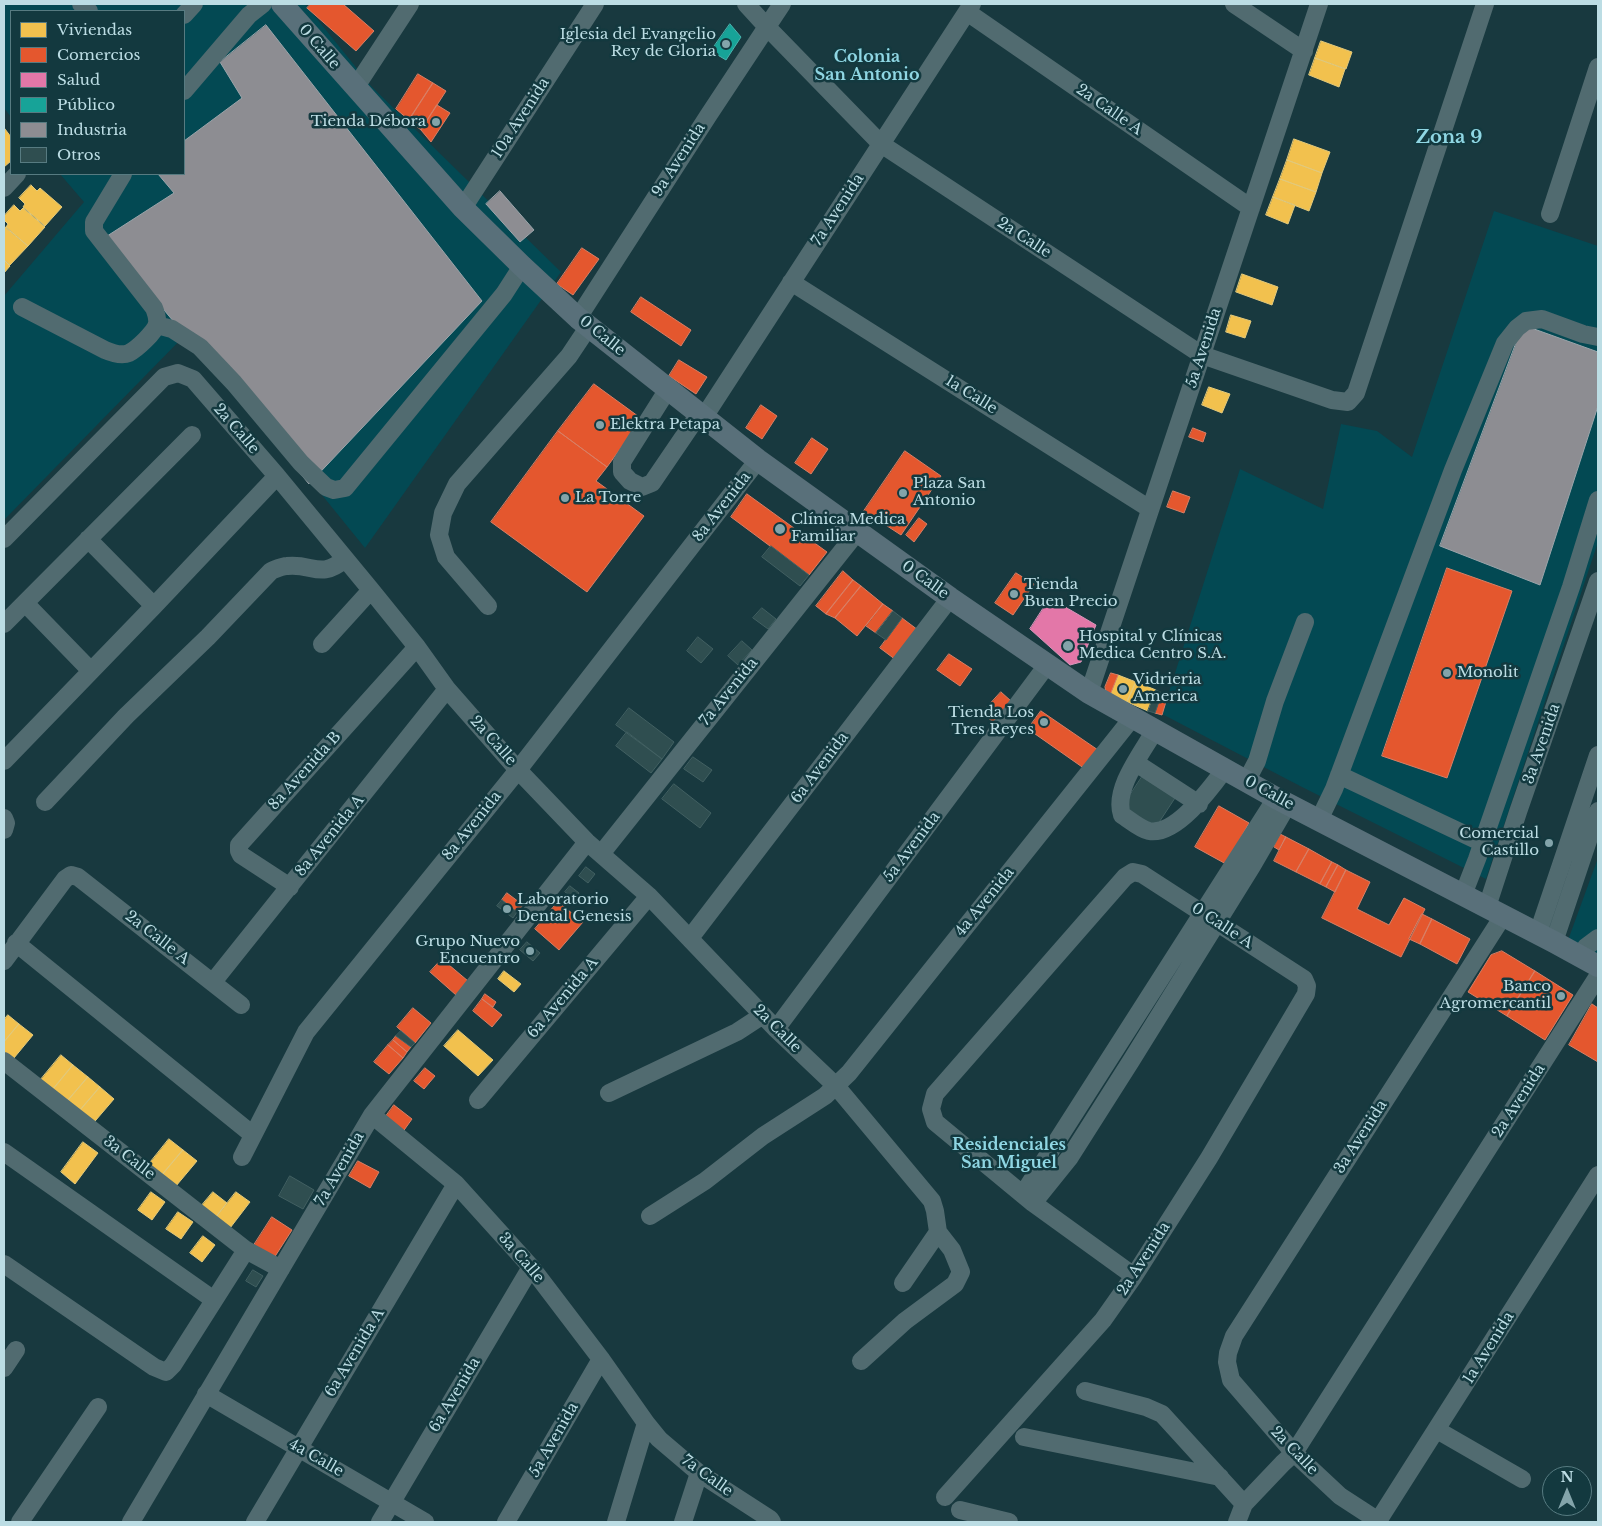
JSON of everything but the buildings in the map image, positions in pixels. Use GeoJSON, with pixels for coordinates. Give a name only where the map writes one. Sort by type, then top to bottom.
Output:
{"type":"FeatureCollection","features":[{"type":"Feature","properties":{"kind":"main road","name":"0 Calle"},"geometry":{"type":"LineString","coordinates":[[282,4],[463,208],[522,266],[584,322],[758,460],[950,598],[1089,693],[1282,801],[1589,961]]}},
{"type":"Feature","properties":{"kind":"street"},"geometry":{"type":"LineString","coordinates":[[185,14],[194,4]]}},
{"type":"Feature","properties":{"kind":"street"},"geometry":{"type":"LineString","coordinates":[[185,90],[249,15],[263,4]]}},
{"type":"Feature","properties":{"kind":"street"},"geometry":{"type":"LineString","coordinates":[[355,88],[410,4]]}},
{"type":"Feature","properties":{"kind":"street","name":"10a Avenida"},"geometry":{"type":"LineString","coordinates":[[463,208],[595,4]]}},
{"type":"Feature","properties":{"kind":"street","name":"2a Calle"},"geometry":{"type":"LineString","coordinates":[[746,4],[881,144],[1202,355],[1332,400],[1348,402],[1356,393],[1485,4]]}},
{"type":"Feature","properties":{"kind":"street","name":"9a Avenida"},"geometry":{"type":"LineString","coordinates":[[488,606],[446,557],[439,535],[443,513],[457,484],[569,356],[584,322],[708,116],[782,4]]}},
{"type":"Feature","properties":{"kind":"street"},"geometry":{"type":"LineString","coordinates":[[1234,4],[1304,50]]}},
{"type":"Feature","properties":{"kind":"street","name":"5a Avenida"},"geometry":{"type":"LineString","coordinates":[[1089,693],[1319,4]]}},
{"type":"Feature","properties":{"kind":"street","name":"7a Avenida"},"geometry":{"type":"LineString","coordinates":[[668,389],[622,462],[622,472],[630,481],[642,486],[652,483],[701,415],[791,282],[969,8]]}},
{"type":"Feature","properties":{"kind":"street","name":"2a Calle A"},"geometry":{"type":"LineString","coordinates":[[969,8],[1251,208]]}},
{"type":"Feature","properties":{"kind":"street"},"geometry":{"type":"LineString","coordinates":[[1550,214],[1598,67]]}},
{"type":"Feature","properties":{"kind":"street"},"geometry":{"type":"LineString","coordinates":[[4,188],[16,175]]}},
{"type":"Feature","properties":{"kind":"street"},"geometry":{"type":"LineString","coordinates":[[22,307],[115,354],[128,354],[149,336],[157,325],[157,316],[154,308],[94,231],[94,222],[123,175]]}},
{"type":"Feature","properties":{"kind":"street"},"geometry":{"type":"LineString","coordinates":[[157,325],[172,329],[200,347],[234,383],[301,463],[326,487],[334,490],[345,488],[504,294],[522,266]]}},
{"type":"Feature","properties":{"kind":"street","name":"1a Calle"},"geometry":{"type":"LineString","coordinates":[[791,282],[1150,509]]}},
{"type":"Feature","properties":{"kind":"street"},"geometry":{"type":"LineString","coordinates":[[1319,820],[1339,776],[1453,470],[1505,343],[1526,320],[1542,319],[1583,334],[1598,337]]}},
{"type":"Feature","properties":{"kind":"street","name":"2a Calle"},"geometry":{"type":"LineString","coordinates":[[4,539],[164,377],[178,373],[193,379],[278,476],[417,647],[447,690],[518,770],[587,842],[649,896],[776,1029],[836,1086],[932,1201],[936,1211],[938,1232]]}},
{"type":"Feature","properties":{"kind":"street"},"geometry":{"type":"LineString","coordinates":[[4,624],[192,434]]}},
{"type":"Feature","properties":{"kind":"street","name":"8a Avenida"},"geometry":{"type":"LineString","coordinates":[[242,1157],[306,1032],[518,770],[758,460]]}},
{"type":"Feature","properties":{"kind":"street"},"geometry":{"type":"LineString","coordinates":[[4,760],[278,476]]}},
{"type":"Feature","properties":{"kind":"street"},"geometry":{"type":"LineString","coordinates":[[1463,895],[1483,843],[1571,587],[1598,500]]}},
{"type":"Feature","properties":{"kind":"street","name":"7a Avenida"},"geometry":{"type":"LineString","coordinates":[[601,854],[858,531]]}},
{"type":"Feature","properties":{"kind":"street"},"geometry":{"type":"LineString","coordinates":[[88,539],[154,606]]}},
{"type":"Feature","properties":{"kind":"street"},"geometry":{"type":"LineString","coordinates":[[45,802],[126,716],[208,637],[271,571],[285,566],[329,570],[345,559]]}},
{"type":"Feature","properties":{"kind":"street","name":"3a Avenida"},"geometry":{"type":"LineString","coordinates":[[1227,1362],[1230,1344],[1234,1336],[1495,911],[1521,803],[1598,581]]}},
{"type":"Feature","properties":{"kind":"street"},"geometry":{"type":"LineString","coordinates":[[322,644],[371,590]]}},
{"type":"Feature","properties":{"kind":"street","name":"6a Avenida"},"geometry":{"type":"LineString","coordinates":[[690,938],[950,598]]}},
{"type":"Feature","properties":{"kind":"street"},"geometry":{"type":"LineString","coordinates":[[25,603],[91,671]]}},
{"type":"Feature","properties":{"kind":"street"},"geometry":{"type":"LineString","coordinates":[[1247,780],[1257,761],[1275,701],[1305,622]]}},
{"type":"Feature","properties":{"kind":"street","name":"8a Avenida B"},"geometry":{"type":"LineString","coordinates":[[290,886],[242,855],[239,851],[239,845],[417,647]]}},
{"type":"Feature","properties":{"kind":"street","name":"5a Avenida"},"geometry":{"type":"LineString","coordinates":[[776,1029],[1047,665]]}},
{"type":"Feature","properties":{"kind":"street","name":"8a Avenida A"},"geometry":{"type":"LineString","coordinates":[[213,982],[447,690]]}},
{"type":"Feature","properties":{"kind":"street","name":"4a Avenida"},"geometry":{"type":"LineString","coordinates":[[650,1216],[706,1181],[763,1136],[825,1096],[836,1086],[1133,717]]}},
{"type":"Feature","properties":{"kind":"street"},"geometry":{"type":"LineString","coordinates":[[1156,730],[1124,786],[1120,796],[1119,807],[1122,815],[1148,831],[1156,831],[1182,818],[1198,804],[1225,769]]}},
{"type":"Feature","properties":{"kind":"street"},"geometry":{"type":"LineString","coordinates":[[1546,938],[1598,755]]}},
{"type":"Feature","properties":{"kind":"street"},"geometry":{"type":"LineString","coordinates":[[1136,763],[1198,804]]}},
{"type":"Feature","properties":{"kind":"street"},"geometry":{"type":"LineString","coordinates":[[1339,776],[1483,843]]}},
{"type":"Feature","properties":{"kind":"street"},"geometry":{"type":"LineString","coordinates":[[1028,1199],[1070,1156],[1130,1061],[1210,919],[1282,801]]}},
{"type":"Feature","properties":{"kind":"street"},"geometry":{"type":"LineString","coordinates":[[1546,938],[1598,811]]}},
{"type":"Feature","properties":{"kind":"street"},"geometry":{"type":"LineString","coordinates":[[4,818],[6,823],[4,830]]}},
{"type":"Feature","properties":{"kind":"street","name":"7a Avenida"},"geometry":{"type":"LineString","coordinates":[[131,1522],[372,1115],[587,842]]}},
{"type":"Feature","properties":{"kind":"street","name":"0 Calle A"},"geometry":{"type":"LineString","coordinates":[[1028,1199],[936,1122],[931,1109],[936,1094],[1125,876],[1133,872],[1142,874],[1304,979],[1307,986],[1306,994]]}},
{"type":"Feature","properties":{"kind":"street","name":"2a Calle A"},"geometry":{"type":"LineString","coordinates":[[16,943],[65,879],[71,875],[78,877],[241,1005]]}},
{"type":"Feature","properties":{"kind":"street","name":"6a Avenida A"},"geometry":{"type":"LineString","coordinates":[[478,1100],[649,896]]}},
{"type":"Feature","properties":{"kind":"street"},"geometry":{"type":"LineString","coordinates":[[1028,1199],[1115,1051],[1210,919]]}},
{"type":"Feature","properties":{"kind":"street"},"geometry":{"type":"LineString","coordinates":[[1589,961],[1586,947],[1598,938]]}},
{"type":"Feature","properties":{"kind":"street"},"geometry":{"type":"LineString","coordinates":[[4,961],[16,943],[253,1135]]}},
{"type":"Feature","properties":{"kind":"street","name":"2a Avenida"},"geometry":{"type":"LineString","coordinates":[[1244,1504],[1294,1453],[1598,976]]}},
{"type":"Feature","properties":{"kind":"street","name":"2a Avenida"},"geometry":{"type":"LineString","coordinates":[[945,1497],[1104,1320],[1209,1158],[1306,994]]}},
{"type":"Feature","properties":{"kind":"street"},"geometry":{"type":"LineString","coordinates":[[609,1093],[737,1032],[763,1015]]}},
{"type":"Feature","properties":{"kind":"street"},"geometry":{"type":"LineString","coordinates":[[1115,1051],[1130,1061]]}},
{"type":"Feature","properties":{"kind":"street","name":"3a Calle"},"geometry":{"type":"LineString","coordinates":[[4,1061],[246,1250],[281,1270]]}},
{"type":"Feature","properties":{"kind":"street","name":"3a Calle"},"geometry":{"type":"LineString","coordinates":[[372,1115],[456,1184],[531,1267],[601,1359],[646,1423]]}},
{"type":"Feature","properties":{"kind":"street"},"geometry":{"type":"LineString","coordinates":[[4,1152],[214,1300]]}},
{"type":"Feature","properties":{"kind":"street","name":"1a Avenida"},"geometry":{"type":"LineString","coordinates":[[1379,1522],[1598,1175]]}},
{"type":"Feature","properties":{"kind":"street","name":"6a Avenida A"},"geometry":{"type":"LineString","coordinates":[[255,1522],[456,1184]]}},
{"type":"Feature","properties":{"kind":"street"},"geometry":{"type":"LineString","coordinates":[[1028,1199],[1134,1276]]}},
{"type":"Feature","properties":{"kind":"street"},"geometry":{"type":"LineString","coordinates":[[861,1361],[905,1321],[955,1284],[961,1272],[952,1250],[938,1232],[903,1283]]}},
{"type":"Feature","properties":{"kind":"street"},"geometry":{"type":"LineString","coordinates":[[4,1264],[154,1367],[166,1372],[173,1365],[246,1250]]}},
{"type":"Feature","properties":{"kind":"street","name":"6a Avenida"},"geometry":{"type":"LineString","coordinates":[[380,1522],[531,1267]]}},
{"type":"Feature","properties":{"kind":"street"},"geometry":{"type":"LineString","coordinates":[[4,1368],[16,1350]]}},
{"type":"Feature","properties":{"kind":"street","name":"5a Avenida"},"geometry":{"type":"LineString","coordinates":[[506,1522],[601,1359]]}},
{"type":"Feature","properties":{"kind":"street","name":"2a Calle"},"geometry":{"type":"LineString","coordinates":[[1227,1362],[1231,1380],[1294,1453],[1340,1496],[1379,1522]]}},
{"type":"Feature","properties":{"kind":"street"},"geometry":{"type":"LineString","coordinates":[[1085,1391],[1146,1407],[1162,1414],[1244,1504],[1237,1522]]}},
{"type":"Feature","properties":{"kind":"street","name":"4a Calle"},"geometry":{"type":"LineString","coordinates":[[206,1394],[425,1522]]}},
{"type":"Feature","properties":{"kind":"street"},"geometry":{"type":"LineString","coordinates":[[20,1522],[98,1408]]}},
{"type":"Feature","properties":{"kind":"street"},"geometry":{"type":"LineString","coordinates":[[616,1522],[646,1423]]}},
{"type":"Feature","properties":{"kind":"street","name":"7a Calle"},"geometry":{"type":"LineString","coordinates":[[646,1423],[660,1439],[699,1473],[772,1522]]}},
{"type":"Feature","properties":{"kind":"street"},"geometry":{"type":"LineString","coordinates":[[1438,1430],[1522,1479]]}},
{"type":"Feature","properties":{"kind":"street"},"geometry":{"type":"LineString","coordinates":[[1024,1437],[1220,1477]]}},
{"type":"Feature","properties":{"kind":"street"},"geometry":{"type":"LineString","coordinates":[[683,1522],[699,1473]]}},
{"type":"Feature","properties":{"kind":"street"},"geometry":{"type":"LineString","coordinates":[[960,1510],[1009,1522]]}},
{"type":"Feature","properties":{"kind":"shaded area"},"geometry":{"type":"Polygon","coordinates":[[[4,4],[305,4],[371,86],[561,272],[365,548],[189,331],[4,520],[4,296],[84,202],[61,175],[185,175],[185,10],[10,10],[10,116],[4,108],[4,4]]]}},
{"type":"Feature","properties":{"kind":"shaded area"},"geometry":{"type":"Polygon","coordinates":[[[1494,211],[1598,246],[1598,542],[1486,879],[1302,787],[1162,714],[1240,469],[1323,509],[1341,424],[1377,431],[1412,457],[1494,211]]]}},
{"type":"Feature","properties":{"kind":"shaded area"},"geometry":{"type":"Polygon","coordinates":[[[1598,858],[1598,960],[1567,943],[1598,858]]]}},
{"type":"Feature","properties":{"kind":"place","name":"Iglesia del Evangelio Rey de Gloria"},"geometry":{"type":"Point","coordinates":[726,44]}},
{"type":"Feature","properties":{"kind":"place","name":"Tienda Débora"},"geometry":{"type":"Point","coordinates":[436,122]}},
{"type":"Feature","properties":{"kind":"place","name":"Elektra Petapa"},"geometry":{"type":"Point","coordinates":[600,425]}},
{"type":"Feature","properties":{"kind":"place","name":"Plaza San Antonio"},"geometry":{"type":"Point","coordinates":[903,493]}},
{"type":"Feature","properties":{"kind":"place","name":"La Torre"},"geometry":{"type":"Point","coordinates":[565,498]}},
{"type":"Feature","properties":{"kind":"place","name":"Clínica Medica Familiar"},"geometry":{"type":"Point","coordinates":[780,529]}},
{"type":"Feature","properties":{"kind":"place","name":"Tienda Buen Precio"},"geometry":{"type":"Point","coordinates":[1014,594]}},
{"type":"Feature","properties":{"kind":"place","name":"Hospital y Clínicas Medica Centro S.A."},"geometry":{"type":"Point","coordinates":[1068,646]}},
{"type":"Feature","properties":{"kind":"place","name":"Monolit"},"geometry":{"type":"Point","coordinates":[1447,673]}},
{"type":"Feature","properties":{"kind":"place","name":"Vidrieria America"},"geometry":{"type":"Point","coordinates":[1123,689]}},
{"type":"Feature","properties":{"kind":"place","name":"Tienda Los Tres Reyes"},"geometry":{"type":"Point","coordinates":[1044,722]}},
{"type":"Feature","properties":{"kind":"place","name":"Comercial Castillo"},"geometry":{"type":"Point","coordinates":[1549,843]}},
{"type":"Feature","properties":{"kind":"place","name":"Laboratorio Dental Genesis"},"geometry":{"type":"Point","coordinates":[507,909]}},
{"type":"Feature","properties":{"kind":"place","name":"Grupo Nuevo Encuentro"},"geometry":{"type":"Point","coordinates":[530,951]}},
{"type":"Feature","properties":{"kind":"place","name":"Banco Agromercantil"},"geometry":{"type":"Point","coordinates":[1561,996]}},
{"type":"Feature","properties":{"kind":"district","name":"Colonia San Antonio"},"geometry":{"type":"Point","coordinates":[867,66]}},
{"type":"Feature","properties":{"kind":"district","name":"Zona 9"},"geometry":{"type":"Point","coordinates":[1449,138]}},
{"type":"Feature","properties":{"kind":"district","name":"Residenciales San Miguel"},"geometry":{"type":"Point","coordinates":[1009,1154]}}]}
